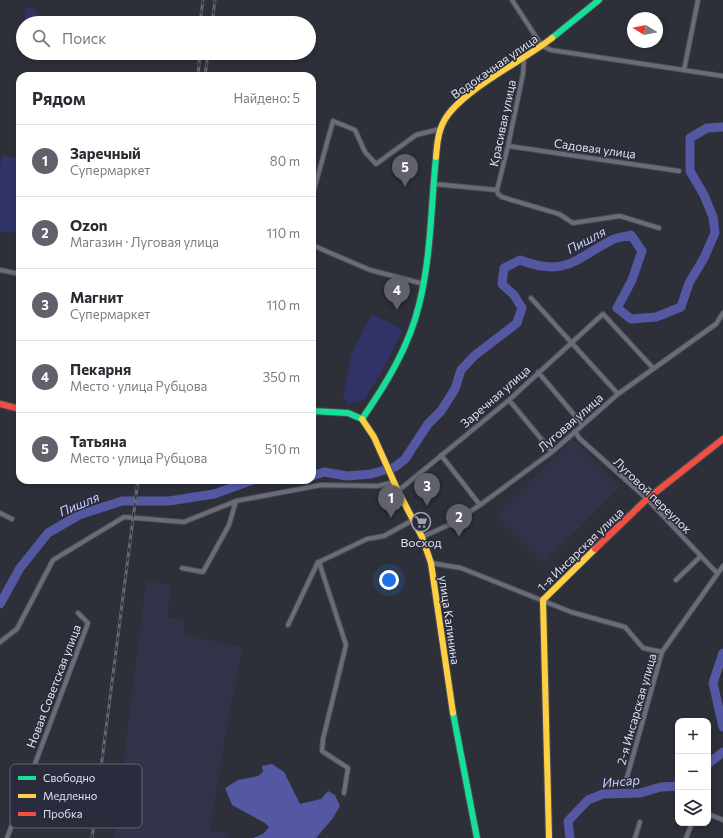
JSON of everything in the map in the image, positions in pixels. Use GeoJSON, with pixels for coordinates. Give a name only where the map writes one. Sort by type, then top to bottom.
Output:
{"type":"FeatureCollection","features":[{"type":"Feature","properties":{"kind":"street"},"geometry":{"type":"LineString","coordinates":[[512,0],[542,46],[551,50],[723,76]]}},
{"type":"Feature","properties":{"kind":"street","name":"Водокачная улица"},"geometry":{"type":"LineString","coordinates":[[440,129],[448,113],[458,102],[542,46],[599,0]]}},
{"type":"Feature","properties":{"kind":"street"},"geometry":{"type":"LineString","coordinates":[[684,70],[698,0]]}},
{"type":"Feature","properties":{"kind":"street","name":"Красивая улица"},"geometry":{"type":"LineString","coordinates":[[497,190],[523,74],[524,59]]}},
{"type":"Feature","properties":{"kind":"street"},"geometry":{"type":"LineString","coordinates":[[316,183],[334,121],[355,130],[365,152],[376,164],[416,135],[440,129],[424,284],[412,328],[387,383],[362,419],[348,413],[316,411]]}},
{"type":"Feature","properties":{"kind":"street","name":"Садовая улица"},"geometry":{"type":"LineString","coordinates":[[508,146],[679,171]]}},
{"type":"Feature","properties":{"kind":"street"},"geometry":{"type":"LineString","coordinates":[[434,184],[497,190],[498,194],[502,197],[559,214],[573,223],[620,216],[659,228]]}},
{"type":"Feature","properties":{"kind":"street"},"geometry":{"type":"LineString","coordinates":[[316,248],[370,270],[424,284]]}},
{"type":"Feature","properties":{"kind":"street"},"geometry":{"type":"LineString","coordinates":[[0,270],[16,273]]}},
{"type":"Feature","properties":{"kind":"street"},"geometry":{"type":"LineString","coordinates":[[531,298],[618,394]]}},
{"type":"Feature","properties":{"kind":"street","name":"Луговая улица"},"geometry":{"type":"LineString","coordinates":[[422,537],[451,524],[480,505],[552,452],[582,424],[618,394],[716,324],[723,313]]}},
{"type":"Feature","properties":{"kind":"street","name":"Заречная улица"},"geometry":{"type":"LineString","coordinates":[[398,491],[509,400],[603,314],[653,368]]}},
{"type":"Feature","properties":{"kind":"street"},"geometry":{"type":"LineString","coordinates":[[538,372],[582,424]]}},
{"type":"Feature","properties":{"kind":"street"},"geometry":{"type":"LineString","coordinates":[[509,400],[552,452]]}},
{"type":"Feature","properties":{"kind":"street"},"geometry":{"type":"LineString","coordinates":[[0,404],[16,408]]}},
{"type":"Feature","properties":{"kind":"street","name":"улица Калинина"},"geometry":{"type":"LineString","coordinates":[[362,419],[374,437],[394,479],[398,491],[422,537],[431,563],[454,724],[477,838]]}},
{"type":"Feature","properties":{"kind":"street","name":"Луговой переулок"},"geometry":{"type":"LineString","coordinates":[[576,431],[579,438],[647,499],[717,573]]}},
{"type":"Feature","properties":{"kind":"street","name":"1-я Инсарская улица"},"geometry":{"type":"LineString","coordinates":[[549,838],[543,600],[647,499],[723,439]]}},
{"type":"Feature","properties":{"kind":"street"},"geometry":{"type":"LineString","coordinates":[[441,455],[480,505]]}},
{"type":"Feature","properties":{"kind":"street"},"geometry":{"type":"LineString","coordinates":[[0,642],[17,629],[53,560],[124,517],[184,522],[236,501],[321,485],[378,486],[394,479]]}},
{"type":"Feature","properties":{"kind":"street"},"geometry":{"type":"LineString","coordinates":[[182,568],[203,572],[229,525],[236,501]]}},
{"type":"Feature","properties":{"kind":"street"},"geometry":{"type":"LineString","coordinates":[[0,513],[12,519]]}},
{"type":"Feature","properties":{"kind":"street"},"geometry":{"type":"LineString","coordinates":[[288,625],[319,562],[367,538],[384,536],[413,520]]}},
{"type":"Feature","properties":{"kind":"street"},"geometry":{"type":"LineString","coordinates":[[676,580],[701,556]]}},
{"type":"Feature","properties":{"kind":"street"},"geometry":{"type":"LineString","coordinates":[[319,562],[346,645],[323,739],[322,751],[348,768],[344,793]]}},
{"type":"Feature","properties":{"kind":"street"},"geometry":{"type":"LineString","coordinates":[[431,563],[461,568],[571,612],[625,627],[643,648],[662,652]]}},
{"type":"Feature","properties":{"kind":"street","name":"2-я Инсарская улица"},"geometry":{"type":"LineString","coordinates":[[626,780],[662,652],[723,566]]}},
{"type":"Feature","properties":{"kind":"street","name":"Новая Советская улица"},"geometry":{"type":"LineString","coordinates":[[35,764],[88,623],[78,613]]}},
{"type":"Feature","properties":{"kind":"street"},"geometry":{"type":"LineString","coordinates":[[711,815],[723,820]]}},
{"type":"Feature","properties":{"kind":"street"},"geometry":{"type":"LineString","coordinates":[[635,838],[640,822]]}},
{"type":"Feature","properties":{"kind":"street"},"geometry":{"type":"LineString","coordinates":[[686,838],[691,826]]}},
{"type":"Feature","properties":{"kind":"street","name":"Новая Советская улица"},"geometry":{"type":"LineString","coordinates":[[7,838],[11,828]]}},
{"type":"Feature","properties":{"kind":"shaded area"},"geometry":{"type":"Polygon","coordinates":[[[26,7],[35,10],[39,16],[25,16],[26,7]]]}},
{"type":"Feature","properties":{"kind":"shaded area"},"geometry":{"type":"Polygon","coordinates":[[[2,156],[16,158],[16,233],[0,231],[0,167],[2,156]]]}},
{"type":"Feature","properties":{"kind":"shaded area"},"geometry":{"type":"Polygon","coordinates":[[[372,314],[403,330],[381,373],[364,400],[348,404],[343,398],[352,353],[372,314]]]}},
{"type":"Feature","properties":{"kind":"shaded area"},"geometry":{"type":"Polygon","coordinates":[[[573,439],[620,487],[544,564],[496,516],[573,439]]]}},
{"type":"Feature","properties":{"kind":"shaded area"},"geometry":{"type":"Polygon","coordinates":[[[146,581],[170,585],[168,617],[185,620],[184,635],[243,647],[229,713],[210,830],[229,833],[228,838],[114,838],[115,828],[142,828],[142,764],[123,764],[146,581]]]}},
{"type":"Feature","properties":{"kind":"shaded area"},"geometry":{"type":"Polygon","coordinates":[[[272,764],[284,772],[300,804],[321,799],[328,791],[335,795],[340,806],[333,818],[316,838],[253,838],[263,834],[269,827],[265,823],[232,805],[225,788],[238,780],[258,776],[263,772],[262,766],[272,764]]]}},
{"type":"Feature","properties":{"kind":"waterway","name":"Пишля"},"geometry":{"type":"LineString","coordinates":[[316,475],[324,472],[347,476],[371,474],[395,467],[405,459],[428,424],[441,411],[455,389],[461,370],[474,356],[517,323],[522,308],[514,295],[502,284],[504,268],[520,260],[535,265],[548,267],[568,264],[578,260],[612,240],[631,235],[642,251],[632,280],[617,308],[631,319],[656,317],[681,307],[689,283],[704,258],[715,233],[713,217],[704,195],[690,171],[690,138],[707,128],[723,127]]}},
{"type":"Feature","properties":{"kind":"waterway","name":"Пишля"},"geometry":{"type":"LineString","coordinates":[[0,604],[20,568],[48,533],[79,515],[122,501],[169,501],[214,494],[242,484]]}},
{"type":"Feature","properties":{"kind":"waterway","name":"Инсар"},"geometry":{"type":"LineString","coordinates":[[723,653],[713,683],[723,727]]}},
{"type":"Feature","properties":{"kind":"waterway","name":"Инсар"},"geometry":{"type":"LineString","coordinates":[[711,762],[723,752]]}},
{"type":"Feature","properties":{"kind":"waterway","name":"Инсар"},"geometry":{"type":"LineString","coordinates":[[570,838],[568,821],[588,800],[603,794],[640,793],[661,787],[675,786]]}},
{"type":"Feature","properties":{"kind":"railway"},"geometry":{"type":"LineString","coordinates":[[201,16],[203,0]]}},
{"type":"Feature","properties":{"kind":"railway"},"geometry":{"type":"LineString","coordinates":[[213,16],[215,0]]}},
{"type":"Feature","properties":{"kind":"railway"},"geometry":{"type":"LineString","coordinates":[[198,72],[199,60]]}},
{"type":"Feature","properties":{"kind":"railway"},"geometry":{"type":"LineString","coordinates":[[206,72],[207,60]]}},
{"type":"Feature","properties":{"kind":"railway"},"geometry":{"type":"LineString","coordinates":[[102,764],[137,484]]}},
{"type":"Feature","properties":{"kind":"railway"},"geometry":{"type":"LineString","coordinates":[[92,838],[93,828]]}},
{"type":"Feature","properties":{"kind":"traffic: fast"},"geometry":{"type":"LineString","coordinates":[[552,38],[599,0]]}},
{"type":"Feature","properties":{"kind":"traffic: fast"},"geometry":{"type":"LineString","coordinates":[[362,419],[396,365],[415,321],[426,269],[436,157]]}},
{"type":"Feature","properties":{"kind":"traffic: fast"},"geometry":{"type":"LineString","coordinates":[[316,411],[348,413],[362,419]]}},
{"type":"Feature","properties":{"kind":"traffic: fast"},"geometry":{"type":"LineString","coordinates":[[453,713],[477,838]]}},
{"type":"Feature","properties":{"kind":"traffic: slow"},"geometry":{"type":"LineString","coordinates":[[436,157],[440,130],[444,121],[452,110],[493,77],[552,38]]}},
{"type":"Feature","properties":{"kind":"traffic: slow"},"geometry":{"type":"LineString","coordinates":[[362,419],[374,437],[398,491],[422,537],[431,563],[453,713]]}},
{"type":"Feature","properties":{"kind":"traffic: slow"},"geometry":{"type":"LineString","coordinates":[[549,838],[543,600],[595,549]]}},
{"type":"Feature","properties":{"kind":"traffic: jam"},"geometry":{"type":"LineString","coordinates":[[0,404],[16,408]]}},
{"type":"Feature","properties":{"kind":"traffic: jam"},"geometry":{"type":"LineString","coordinates":[[595,549],[647,499],[723,439]]}},
{"type":"Feature","properties":{"kind":"place","name":"Татьяна"},"geometry":{"type":"Point","coordinates":[405,187]}},
{"type":"Feature","properties":{"kind":"place","name":"Пекарня"},"geometry":{"type":"Point","coordinates":[397,310]}},
{"type":"Feature","properties":{"kind":"place","name":"Магнит"},"geometry":{"type":"Point","coordinates":[427,506]}},
{"type":"Feature","properties":{"kind":"place","name":"Заречный"},"geometry":{"type":"Point","coordinates":[391,518]}},
{"type":"Feature","properties":{"kind":"place","name":"Восход"},"geometry":{"type":"Point","coordinates":[421,522]}},
{"type":"Feature","properties":{"kind":"place","name":"Ozon"},"geometry":{"type":"Point","coordinates":[459,537]}}]}
